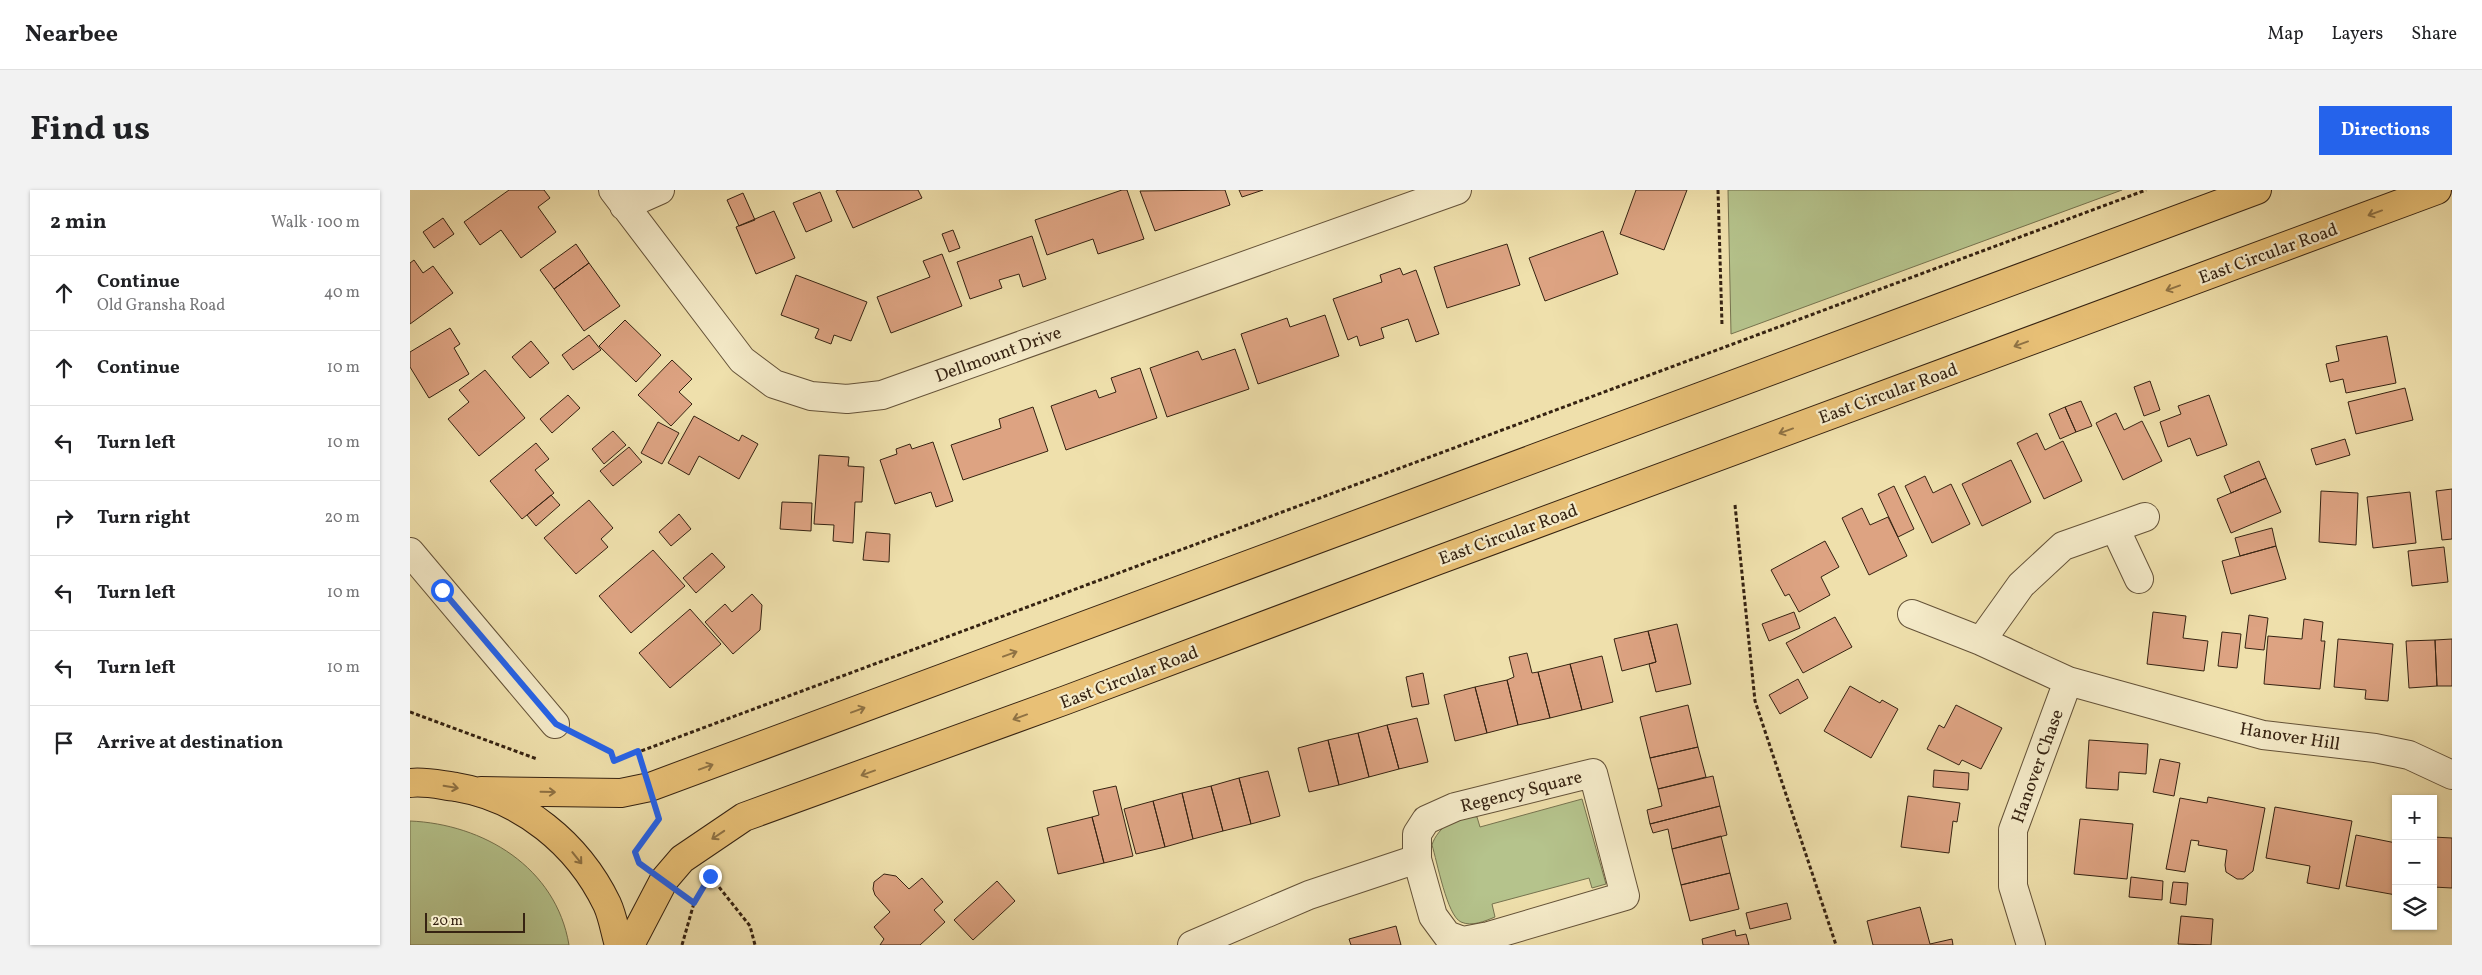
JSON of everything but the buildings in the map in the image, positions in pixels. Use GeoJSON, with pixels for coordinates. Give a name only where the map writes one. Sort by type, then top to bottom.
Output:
{"type":"FeatureCollection","features":[{"type":"Feature","properties":{"kind":"highway"},"geometry":{"type":"LineString","coordinates":[[414,781],[481,791],[620,794],[650,787],[2257,190]]}},
{"type":"Feature","properties":{"kind":"highway","name":"East Circular Road"},"geometry":{"type":"LineString","coordinates":[[630,945],[664,880],[682,859],[744,818],[2437,190]]}},
{"type":"Feature","properties":{"kind":"highway"},"geometry":{"type":"LineString","coordinates":[[481,791],[536,818],[578,857],[608,905],[619,945]]}},
{"type":"Feature","properties":{"kind":"street"},"geometry":{"type":"LineString","coordinates":[[619,198],[660,190]]}},
{"type":"Feature","properties":{"kind":"street","name":"Dellmount Drive"},"geometry":{"type":"LineString","coordinates":[[619,198],[742,360],[774,384],[811,396],[847,399],[882,395],[1457,190]]}},
{"type":"Feature","properties":{"kind":"street"},"geometry":{"type":"LineString","coordinates":[[1981,641],[2021,585],[2063,546],[2145,517]]}},
{"type":"Feature","properties":{"kind":"street"},"geometry":{"type":"LineString","coordinates":[[2115,528],[2139,579]]}},
{"type":"Feature","properties":{"kind":"street"},"geometry":{"type":"LineString","coordinates":[[410,552],[556,724]]}},
{"type":"Feature","properties":{"kind":"street"},"geometry":{"type":"LineString","coordinates":[[1912,614],[1981,641],[2068,681]]}},
{"type":"Feature","properties":{"kind":"street","name":"Hanover Hill"},"geometry":{"type":"LineString","coordinates":[[2068,681],[2263,735],[2375,748],[2410,755],[2452,775]]}},
{"type":"Feature","properties":{"kind":"street","name":"Hanover Chase"},"geometry":{"type":"LineString","coordinates":[[2031,945],[2013,886],[2013,830],[2068,681]]}},
{"type":"Feature","properties":{"kind":"street","name":"Regency Square"},"geometry":{"type":"LineString","coordinates":[[1593,773],[1625,896],[1489,936],[1463,941],[1447,935],[1433,916],[1417,859],[1417,834],[1426,820],[1455,807],[1593,773]]}},
{"type":"Feature","properties":{"kind":"street"},"geometry":{"type":"LineString","coordinates":[[1192,945],[1309,894],[1417,859]]}},
{"type":"Feature","properties":{"kind":"path"},"geometry":{"type":"LineString","coordinates":[[1718,190],[1722,325]]}},
{"type":"Feature","properties":{"kind":"path"},"geometry":{"type":"LineString","coordinates":[[606,762],[614,761],[2146,190]]}},
{"type":"Feature","properties":{"kind":"path"},"geometry":{"type":"LineString","coordinates":[[1735,506],[1755,701],[1836,945]]}},
{"type":"Feature","properties":{"kind":"path"},"geometry":{"type":"LineString","coordinates":[[410,712],[542,760]]}},
{"type":"Feature","properties":{"kind":"path"},"geometry":{"type":"LineString","coordinates":[[556,724],[611,752],[614,761]]}},
{"type":"Feature","properties":{"kind":"path"},"geometry":{"type":"LineString","coordinates":[[638,751],[659,819],[635,852],[639,863],[694,903]]}},
{"type":"Feature","properties":{"kind":"path"},"geometry":{"type":"LineString","coordinates":[[682,945],[694,903],[710,876],[750,926],[755,945]]}},
{"type":"Feature","properties":{"kind":"green space"},"geometry":{"type":"Polygon","coordinates":[[[1728,190],[2122,190],[1731,334],[1728,190]]]}},
{"type":"Feature","properties":{"kind":"green space"},"geometry":{"type":"Polygon","coordinates":[[[1582,799],[1606,884],[1592,888],[1589,878],[1492,904],[1495,917],[1478,923],[1465,923],[1456,918],[1447,899],[1432,845],[1443,828],[1463,817],[1477,817],[1480,827],[1582,799]]]}},
{"type":"Feature","properties":{"kind":"green space"},"geometry":{"type":"Polygon","coordinates":[[[410,821],[437,824],[464,831],[489,841],[512,855],[532,872],[549,893],[561,917],[569,945],[410,945],[410,821]]]}},
{"type":"Feature","properties":{"kind":"route"},"geometry":{"type":"LineString","coordinates":[[442,590],[556,724],[611,752],[614,761],[638,751],[659,819],[635,852],[639,863],[694,903],[710,876]]}}]}
